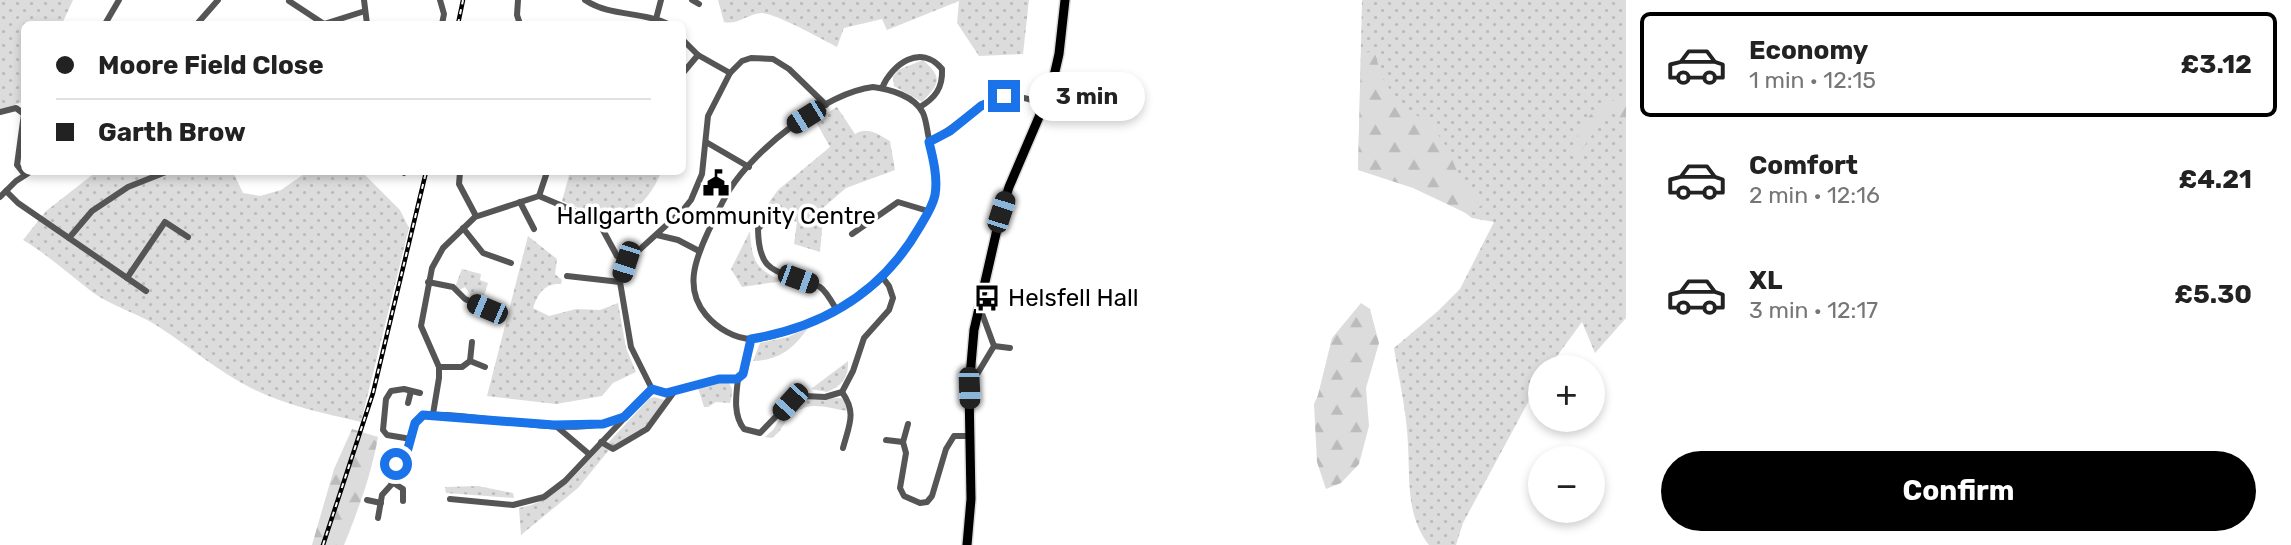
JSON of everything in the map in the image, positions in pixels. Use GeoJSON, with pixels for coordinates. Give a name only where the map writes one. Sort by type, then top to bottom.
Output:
{"type":"FeatureCollection","features":[{"type":"Feature","properties":{"kind":"highway"},"geometry":{"type":"LineString","coordinates":[[967,545],[971,499],[970,355],[995,233],[1005,200],[1046,105],[1059,54],[1065,0]]}},
{"type":"Feature","properties":{"kind":"street"},"geometry":{"type":"LineString","coordinates":[[107,21],[119,0]]}},
{"type":"Feature","properties":{"kind":"street"},"geometry":{"type":"LineString","coordinates":[[200,21],[218,0]]}},
{"type":"Feature","properties":{"kind":"street"},"geometry":{"type":"LineString","coordinates":[[364,0],[367,21]]}},
{"type":"Feature","properties":{"kind":"street"},"geometry":{"type":"LineString","coordinates":[[440,0],[444,14],[443,21]]}},
{"type":"Feature","properties":{"kind":"street"},"geometry":{"type":"LineString","coordinates":[[518,0],[519,21]]}},
{"type":"Feature","properties":{"kind":"street"},"geometry":{"type":"LineString","coordinates":[[585,0],[613,12],[661,21]]}},
{"type":"Feature","properties":{"kind":"street"},"geometry":{"type":"LineString","coordinates":[[656,19],[661,0]]}},
{"type":"Feature","properties":{"kind":"street"},"geometry":{"type":"LineString","coordinates":[[289,1],[319,21]]}},
{"type":"Feature","properties":{"kind":"street"},"geometry":{"type":"LineString","coordinates":[[333,21],[365,11]]}},
{"type":"Feature","properties":{"kind":"street"},"geometry":{"type":"LineString","coordinates":[[686,43],[698,55],[730,73]]}},
{"type":"Feature","properties":{"kind":"street"},"geometry":{"type":"LineString","coordinates":[[686,71],[698,55]]}},
{"type":"Feature","properties":{"kind":"street"},"geometry":{"type":"LineString","coordinates":[[882,88],[887,76],[898,64],[919,56],[930,59],[942,69],[942,87],[920,107]]}},
{"type":"Feature","properties":{"kind":"street"},"geometry":{"type":"LineString","coordinates":[[751,339],[743,374],[737,379],[719,379],[666,393],[652,389],[631,346],[620,282],[626,262],[691,200],[702,174],[708,116],[730,73],[742,61],[751,58],[773,59],[789,69],[826,104]]}},
{"type":"Feature","properties":{"kind":"street"},"geometry":{"type":"LineString","coordinates":[[873,86],[906,97],[920,107],[927,125],[936,183],[935,197],[911,240],[883,278],[836,309],[781,334],[751,339],[722,330],[701,310],[695,296],[692,281],[699,251],[729,191],[749,167],[785,130],[826,104],[857,89],[873,86]]}},
{"type":"Feature","properties":{"kind":"street"},"geometry":{"type":"LineString","coordinates":[[929,142],[950,131],[996,97],[1014,96],[1046,105]]}},
{"type":"Feature","properties":{"kind":"street"},"geometry":{"type":"LineString","coordinates":[[0,112],[16,108],[21,112]]}},
{"type":"Feature","properties":{"kind":"street"},"geometry":{"type":"LineString","coordinates":[[16,181],[14,174],[21,136]]}},
{"type":"Feature","properties":{"kind":"street"},"geometry":{"type":"LineString","coordinates":[[706,142],[749,167]]}},
{"type":"Feature","properties":{"kind":"street"},"geometry":{"type":"LineString","coordinates":[[17,165],[21,168]]}},
{"type":"Feature","properties":{"kind":"street"},"geometry":{"type":"LineString","coordinates":[[0,197],[24,175]]}},
{"type":"Feature","properties":{"kind":"street"},"geometry":{"type":"LineString","coordinates":[[69,238],[92,211],[135,184],[158,175]]}},
{"type":"Feature","properties":{"kind":"street"},"geometry":{"type":"LineString","coordinates":[[460,175],[459,184],[476,216]]}},
{"type":"Feature","properties":{"kind":"street"},"geometry":{"type":"LineString","coordinates":[[539,196],[546,175]]}},
{"type":"Feature","properties":{"kind":"street"},"geometry":{"type":"LineString","coordinates":[[6,191],[18,203],[146,291]]}},
{"type":"Feature","properties":{"kind":"street"},"geometry":{"type":"LineString","coordinates":[[433,414],[439,367],[421,326],[428,282],[443,248],[476,216],[539,196],[598,221],[617,256],[626,262]]}},
{"type":"Feature","properties":{"kind":"street"},"geometry":{"type":"LineString","coordinates":[[520,202],[534,229]]}},
{"type":"Feature","properties":{"kind":"street"},"geometry":{"type":"LineString","coordinates":[[852,233],[898,202],[928,211]]}},
{"type":"Feature","properties":{"kind":"street"},"geometry":{"type":"LineString","coordinates":[[766,220],[758,229],[758,248],[765,263],[775,271],[821,288],[836,309]]}},
{"type":"Feature","properties":{"kind":"street"},"geometry":{"type":"LineString","coordinates":[[127,278],[165,222],[188,237]]}},
{"type":"Feature","properties":{"kind":"street"},"geometry":{"type":"LineString","coordinates":[[463,228],[483,253],[511,264]]}},
{"type":"Feature","properties":{"kind":"street"},"geometry":{"type":"LineString","coordinates":[[657,235],[678,240],[699,251]]}},
{"type":"Feature","properties":{"kind":"street"},"geometry":{"type":"LineString","coordinates":[[567,276],[620,282]]}},
{"type":"Feature","properties":{"kind":"street"},"geometry":{"type":"LineString","coordinates":[[737,379],[738,421],[744,429],[751,432],[760,433],[764,430],[790,402],[804,396],[825,397],[842,392],[853,371],[864,338],[888,310],[894,298],[883,278]]}},
{"type":"Feature","properties":{"kind":"street"},"geometry":{"type":"LineString","coordinates":[[428,282],[453,287],[465,299],[487,309]]}},
{"type":"Feature","properties":{"kind":"street"},"geometry":{"type":"LineString","coordinates":[[979,307],[994,345]]}},
{"type":"Feature","properties":{"kind":"street"},"geometry":{"type":"LineString","coordinates":[[439,367],[462,367],[470,361],[472,342]]}},
{"type":"Feature","properties":{"kind":"street"},"geometry":{"type":"LineString","coordinates":[[994,345],[1010,348]]}},
{"type":"Feature","properties":{"kind":"street"},"geometry":{"type":"LineString","coordinates":[[969,388],[994,345]]}},
{"type":"Feature","properties":{"kind":"street"},"geometry":{"type":"LineString","coordinates":[[470,361],[485,367]]}},
{"type":"Feature","properties":{"kind":"street"},"geometry":{"type":"LineString","coordinates":[[411,439],[387,435],[383,430],[386,399],[391,391],[404,389],[420,393]]}},
{"type":"Feature","properties":{"kind":"street"},"geometry":{"type":"LineString","coordinates":[[450,499],[513,505],[533,502],[553,492],[652,389]]}},
{"type":"Feature","properties":{"kind":"street"},"geometry":{"type":"LineString","coordinates":[[408,403],[411,391]]}},
{"type":"Feature","properties":{"kind":"street"},"geometry":{"type":"LineString","coordinates":[[601,442],[613,449],[643,433],[674,392]]}},
{"type":"Feature","properties":{"kind":"street"},"geometry":{"type":"LineString","coordinates":[[842,392],[852,411],[843,448]]}},
{"type":"Feature","properties":{"kind":"street"},"geometry":{"type":"LineString","coordinates":[[378,518],[382,495],[392,482],[396,464],[407,452],[419,417],[433,414],[554,425],[603,424],[624,417]]}},
{"type":"Feature","properties":{"kind":"street"},"geometry":{"type":"LineString","coordinates":[[908,424],[903,442],[906,453],[900,488],[904,496],[920,503],[927,502],[932,496],[946,449],[954,436],[970,436]]}},
{"type":"Feature","properties":{"kind":"street"},"geometry":{"type":"LineString","coordinates":[[554,425],[589,454]]}},
{"type":"Feature","properties":{"kind":"street"},"geometry":{"type":"LineString","coordinates":[[886,440],[903,442]]}},
{"type":"Feature","properties":{"kind":"street"},"geometry":{"type":"LineString","coordinates":[[392,482],[403,489],[403,501]]}},
{"type":"Feature","properties":{"kind":"street"},"geometry":{"type":"LineString","coordinates":[[367,500],[381,503]]}},
{"type":"Feature","properties":{"kind":"green space"},"geometry":{"type":"Polygon","coordinates":[[[0,0],[73,0],[63,21],[21,21],[21,102],[0,111],[0,0]]]}},
{"type":"Feature","properties":{"kind":"green space"},"geometry":{"type":"Polygon","coordinates":[[[718,0],[1029,0],[1023,54],[979,56],[957,23],[959,1],[887,30],[882,19],[844,28],[837,47],[767,14],[724,22],[718,0]]]}},
{"type":"Feature","properties":{"kind":"green space"},"geometry":{"type":"Polygon","coordinates":[[[1362,0],[1626,0],[1626,318],[1595,353],[1582,322],[1558,355],[1528,355],[1528,402],[1463,523],[1456,545],[1429,545],[1416,522],[1411,497],[1406,421],[1394,348],[1460,289],[1494,222],[1472,218],[1426,183],[1358,170],[1362,0]]]}},
{"type":"Feature","properties":{"kind":"green space"},"geometry":{"type":"Polygon","coordinates":[[[1374,50],[1382,78],[1401,105],[1431,125],[1446,146],[1465,189],[1482,205],[1468,214],[1413,188],[1358,170],[1361,55],[1374,50]]]}},
{"type":"Feature","properties":{"kind":"green space"},"geometry":{"type":"Polygon","coordinates":[[[923,60],[934,71],[937,81],[922,102],[894,86],[893,77],[898,70],[923,60]]]}},
{"type":"Feature","properties":{"kind":"green space"},"geometry":{"type":"Polygon","coordinates":[[[1621,99],[1626,102],[1624,126],[1616,113],[1606,115],[1582,150],[1573,157],[1578,137],[1587,119],[1601,106],[1621,99]]]}},
{"type":"Feature","properties":{"kind":"green space"},"geometry":{"type":"Polygon","coordinates":[[[837,107],[855,134],[869,131],[890,141],[895,170],[846,188],[824,207],[820,252],[794,244],[797,222],[769,213],[765,208],[778,190],[830,147],[815,120],[837,107]]]}},
{"type":"Feature","properties":{"kind":"green space"},"geometry":{"type":"Polygon","coordinates":[[[92,175],[234,175],[243,193],[260,196],[281,190],[303,175],[365,175],[400,210],[409,228],[361,422],[292,405],[266,395],[216,367],[151,322],[92,292],[23,240],[46,211],[92,175]]]}},
{"type":"Feature","properties":{"kind":"green space"},"geometry":{"type":"Polygon","coordinates":[[[569,175],[660,175],[646,198],[609,231],[604,219],[562,201],[569,175]]]}},
{"type":"Feature","properties":{"kind":"green space"},"geometry":{"type":"Polygon","coordinates":[[[750,231],[752,250],[757,263],[766,272],[783,281],[742,287],[731,269],[750,231]]]}},
{"type":"Feature","properties":{"kind":"green space"},"geometry":{"type":"Polygon","coordinates":[[[528,236],[557,259],[555,274],[562,280],[561,284],[550,285],[542,290],[533,308],[549,316],[576,309],[600,310],[618,303],[626,348],[636,372],[613,383],[602,396],[556,404],[487,396],[528,236]]]}},
{"type":"Feature","properties":{"kind":"green space"},"geometry":{"type":"Polygon","coordinates":[[[462,269],[481,274],[480,280],[488,283],[478,302],[465,287],[459,290],[455,287],[462,269]]]}},
{"type":"Feature","properties":{"kind":"green space"},"geometry":{"type":"Polygon","coordinates":[[[1361,303],[1370,309],[1379,343],[1366,388],[1369,426],[1359,464],[1341,483],[1326,489],[1317,462],[1314,404],[1332,338],[1361,303]]]}},
{"type":"Feature","properties":{"kind":"green space"},"geometry":{"type":"Polygon","coordinates":[[[808,328],[785,352],[753,361],[760,343],[788,337],[808,328]]]}},
{"type":"Feature","properties":{"kind":"green space"},"geometry":{"type":"Polygon","coordinates":[[[848,361],[846,376],[837,387],[827,392],[811,389],[848,361]]]}},
{"type":"Feature","properties":{"kind":"green space"},"geometry":{"type":"Polygon","coordinates":[[[728,382],[730,385],[730,403],[716,402],[704,407],[698,388],[728,382]]]}},
{"type":"Feature","properties":{"kind":"green space"},"geometry":{"type":"Polygon","coordinates":[[[654,397],[665,400],[643,429],[612,447],[607,444],[649,399],[654,397]]]}},
{"type":"Feature","properties":{"kind":"green space"},"geometry":{"type":"Polygon","coordinates":[[[841,398],[848,411],[822,406],[807,407],[793,414],[773,437],[765,437],[794,403],[805,399],[841,398]]]}},
{"type":"Feature","properties":{"kind":"green space"},"geometry":{"type":"Polygon","coordinates":[[[352,429],[378,437],[359,505],[344,545],[312,545],[334,469],[352,429]]]}},
{"type":"Feature","properties":{"kind":"green space"},"geometry":{"type":"Polygon","coordinates":[[[603,445],[609,450],[578,488],[521,535],[519,508],[544,499],[566,484],[603,445]]]}},
{"type":"Feature","properties":{"kind":"green space"},"geometry":{"type":"Polygon","coordinates":[[[478,486],[513,493],[514,498],[446,493],[445,487],[478,486]]]}},
{"type":"Feature","properties":{"kind":"railway"},"geometry":{"type":"LineString","coordinates":[[459,21],[463,0]]}},
{"type":"Feature","properties":{"kind":"railway"},"geometry":{"type":"LineString","coordinates":[[323,545],[373,393],[425,175]]}},
{"type":"Feature","properties":{"kind":"place","name":"Hallgarth Community Centre"},"geometry":{"type":"Point","coordinates":[716,183]}},
{"type":"Feature","properties":{"kind":"place","name":"Helsfell Hall"},"geometry":{"type":"Point","coordinates":[987,298]}},
{"type":"Feature","properties":{"kind":"route"},"geometry":{"type":"LineString","coordinates":[[396,464],[407,452],[415,423],[423,415],[554,425],[603,424],[624,417],[652,389],[666,393],[719,379],[737,379],[743,374],[751,339],[781,334],[808,324],[858,296],[883,278],[911,240],[935,197],[936,183],[929,142],[950,131],[981,106],[996,97],[1004,96]]}}]}
